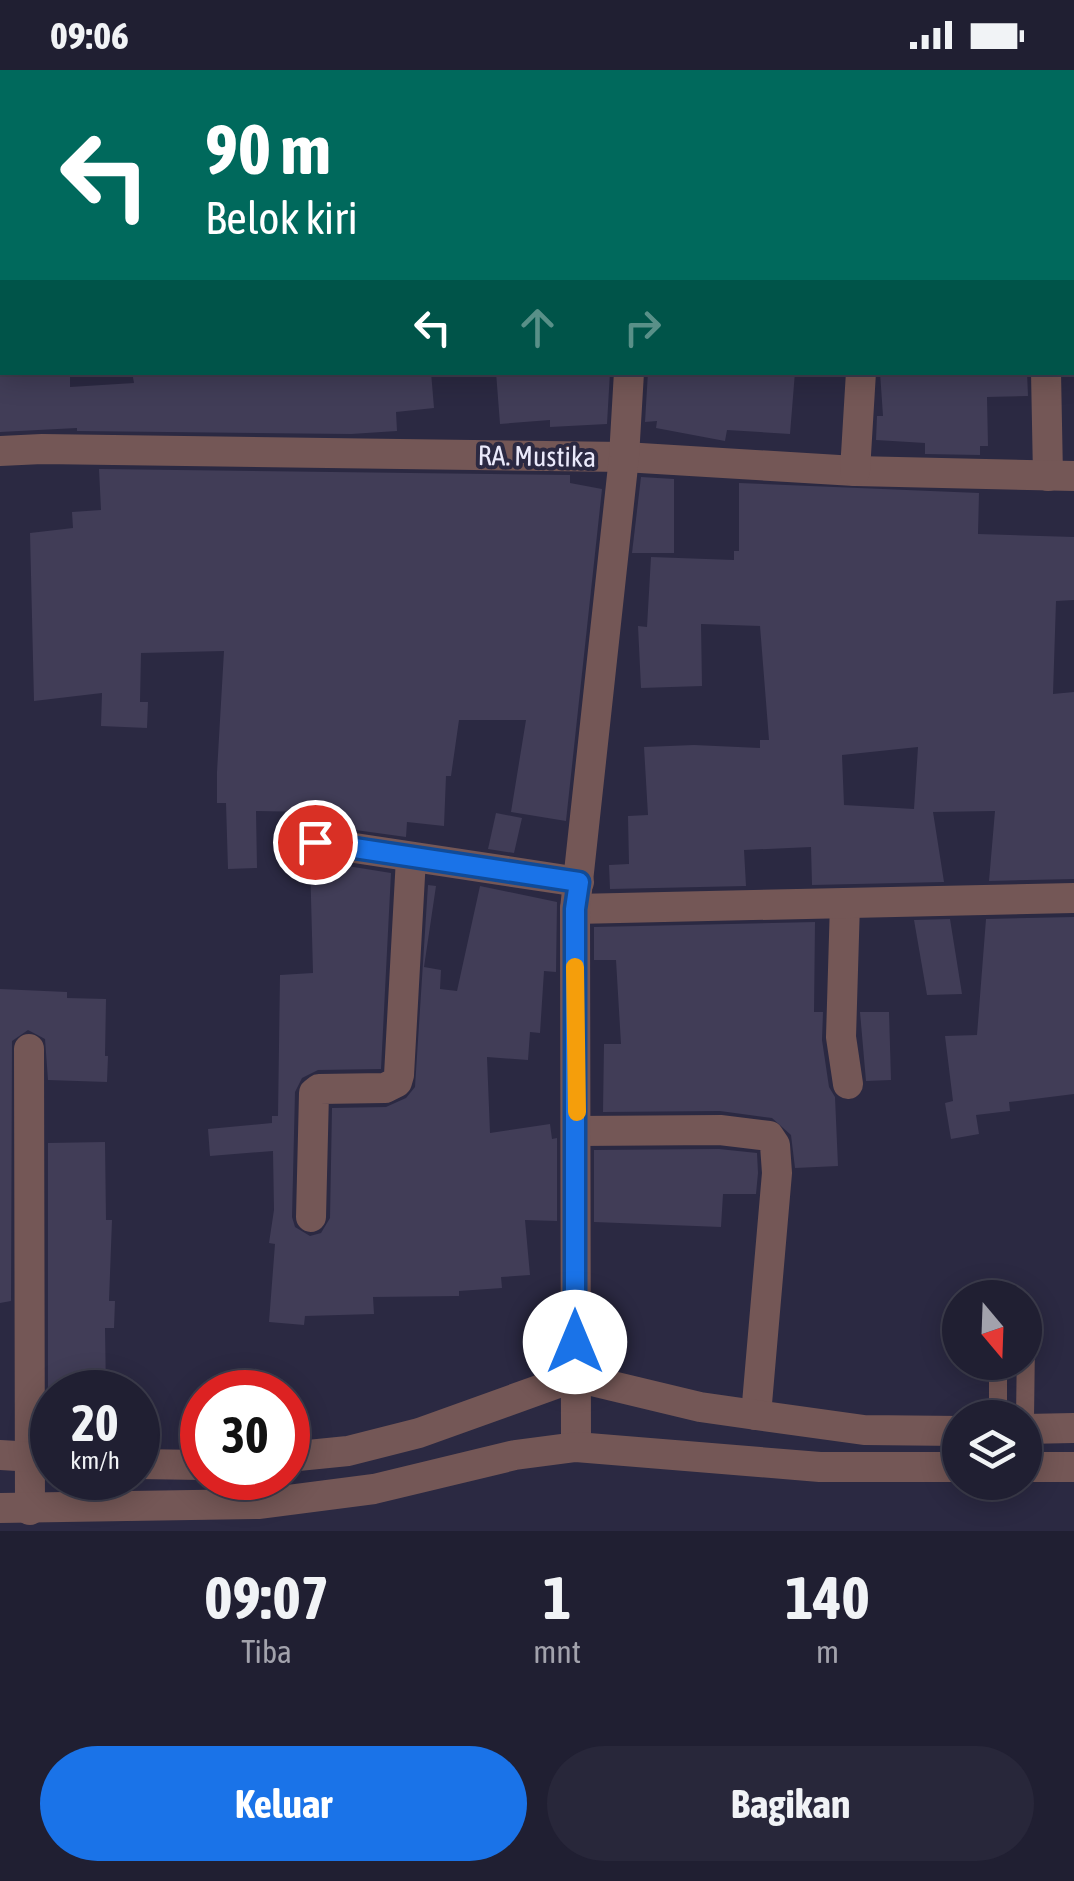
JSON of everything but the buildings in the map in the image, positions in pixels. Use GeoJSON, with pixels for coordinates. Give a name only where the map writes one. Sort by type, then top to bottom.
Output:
{"type":"FeatureCollection","features":[{"type":"Feature","properties":{"kind":"street"},"geometry":{"type":"LineString","coordinates":[[576,1437],[577,896],[624,458],[629,375]]}},
{"type":"Feature","properties":{"kind":"street"},"geometry":{"type":"LineString","coordinates":[[855,472],[861,375]]}},
{"type":"Feature","properties":{"kind":"street"},"geometry":{"type":"LineString","coordinates":[[1046,375],[1061,476]]}},
{"type":"Feature","properties":{"kind":"street","name":"RA. Mustika"},"geometry":{"type":"LineString","coordinates":[[0,451],[624,458],[855,472],[1061,476]]}},
{"type":"Feature","properties":{"kind":"street"},"geometry":{"type":"LineString","coordinates":[[315,842],[411,858],[577,896],[845,903],[1074,898]]}},
{"type":"Feature","properties":{"kind":"street"},"geometry":{"type":"LineString","coordinates":[[311,1218],[314,1094],[319,1089],[385,1088],[397,1082],[399,1075],[411,858]]}},
{"type":"Feature","properties":{"kind":"street"},"geometry":{"type":"LineString","coordinates":[[845,903],[841,1037],[848,1084]]}},
{"type":"Feature","properties":{"kind":"street"},"geometry":{"type":"LineString","coordinates":[[29,1049],[25,1481],[258,1504],[374,1488],[576,1437],[820,1467],[942,1467]]}},
{"type":"Feature","properties":{"kind":"street"},"geometry":{"type":"LineString","coordinates":[[577,1130],[720,1130],[769,1136],[773,1141],[777,1173],[756,1415]]}},
{"type":"Feature","properties":{"kind":"street"},"geometry":{"type":"LineString","coordinates":[[310,1455],[348,1451],[418,1433],[575,1385],[864,1430],[942,1430]]}},
{"type":"Feature","properties":{"kind":"street"},"geometry":{"type":"LineString","coordinates":[[1042,1429],[1074,1428]]}},
{"type":"Feature","properties":{"kind":"street"},"geometry":{"type":"LineString","coordinates":[[1042,1467],[1074,1467]]}},
{"type":"Feature","properties":{"kind":"slow traffic"},"geometry":{"type":"LineString","coordinates":[[575,967],[577,1112]]}},
{"type":"Feature","properties":{"kind":"route"},"geometry":{"type":"LineString","coordinates":[[315,842],[579,882],[575,909],[575,1342]]}}]}
